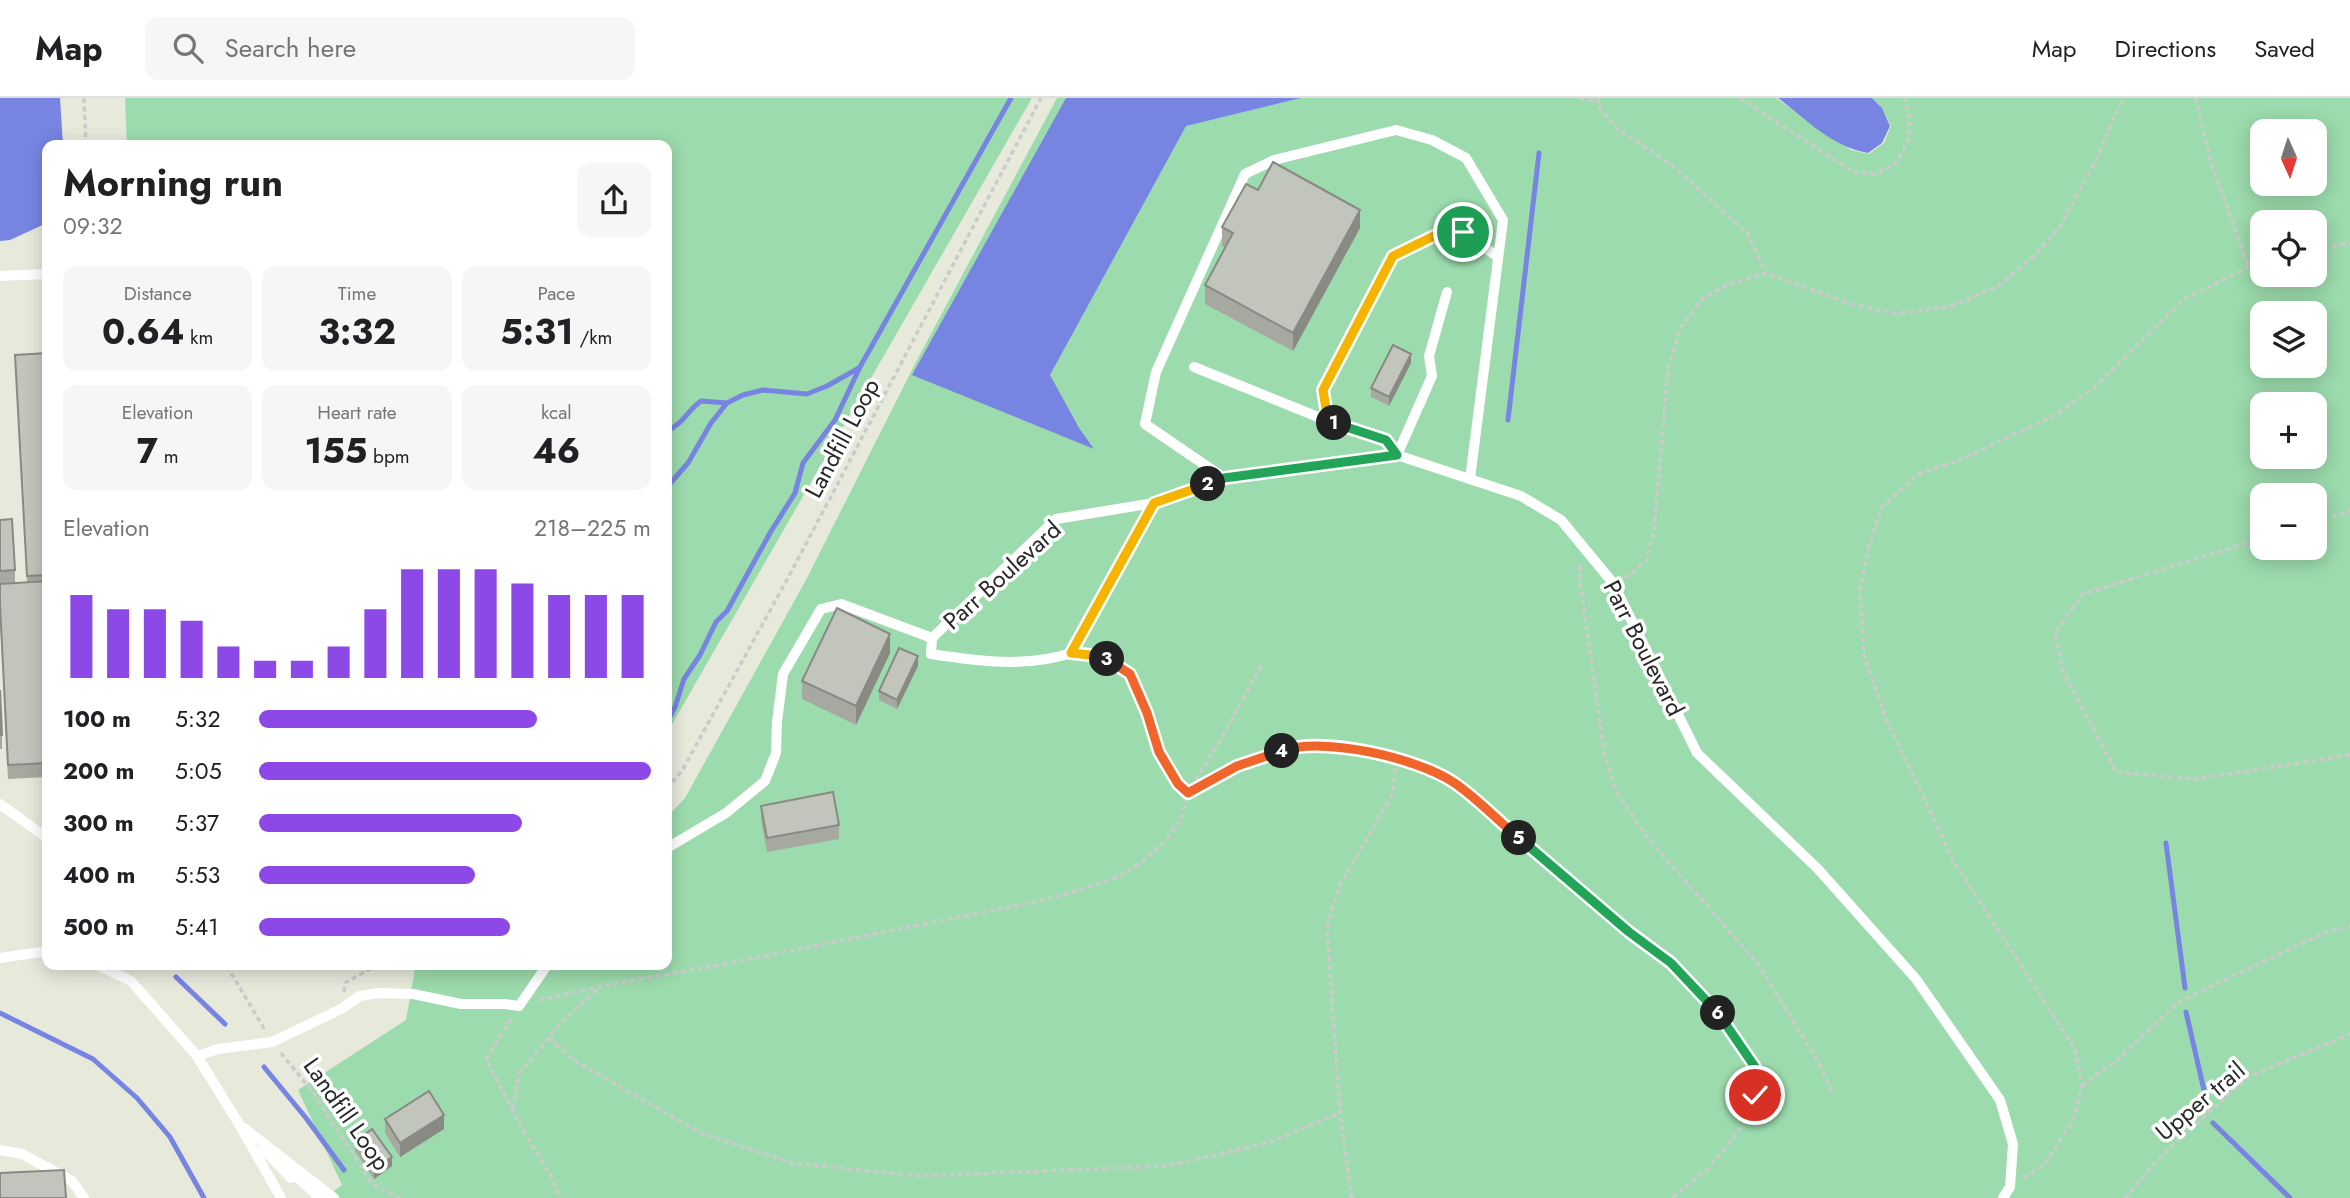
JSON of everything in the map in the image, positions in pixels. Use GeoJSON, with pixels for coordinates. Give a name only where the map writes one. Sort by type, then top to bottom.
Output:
{"type":"FeatureCollection","features":[{"type":"Feature","properties":{"kind":"lane"},"geometry":{"type":"LineString","coordinates":[[1224,478],[1145,424],[1156,372],[1245,174],[1274,160],[1396,130],[1432,140],[1466,158],[1503,220],[1470,479]]}},
{"type":"Feature","properties":{"kind":"lane"},"geometry":{"type":"LineString","coordinates":[[1328,421],[1323,390],[1393,256],[1444,231],[1463,232],[1498,257]]}},
{"type":"Feature","properties":{"kind":"lane"},"geometry":{"type":"LineString","coordinates":[[0,276],[42,274]]}},
{"type":"Feature","properties":{"kind":"lane"},"geometry":{"type":"LineString","coordinates":[[1194,367],[1328,421],[1386,440],[1397,455],[1432,376],[1429,356],[1447,292]]}},
{"type":"Feature","properties":{"kind":"lane","name":"Parr Boulevard"},"geometry":{"type":"LineString","coordinates":[[932,638],[1056,520],[1154,503],[1224,478],[1397,455],[1521,496],[1561,520],[1613,583],[1697,753],[1818,869],[1907,969],[2000,1100],[2013,1144],[2010,1187],[2003,1198]]}},
{"type":"Feature","properties":{"kind":"lane"},"geometry":{"type":"LineString","coordinates":[[672,845],[726,813],[765,781],[776,752],[783,674],[821,609],[841,604],[932,638],[931,654],[981,662],[1051,659],[1071,653],[1154,503]]}},
{"type":"Feature","properties":{"kind":"lane"},"geometry":{"type":"LineString","coordinates":[[0,804],[42,834]]}},
{"type":"Feature","properties":{"kind":"lane"},"geometry":{"type":"LineString","coordinates":[[0,958],[42,952]]}},
{"type":"Feature","properties":{"kind":"lane"},"geometry":{"type":"LineString","coordinates":[[108,970],[131,981],[197,1056],[288,1198]]}},
{"type":"Feature","properties":{"kind":"lane"},"geometry":{"type":"LineString","coordinates":[[197,1056],[218,1049],[272,1042],[341,1009],[360,996],[377,993],[413,994],[461,1004],[519,1006],[544,970]]}},
{"type":"Feature","properties":{"kind":"lane"},"geometry":{"type":"LineString","coordinates":[[239,1124],[281,1198]]}},
{"type":"Feature","properties":{"kind":"lane"},"geometry":{"type":"LineString","coordinates":[[239,1124],[310,1198]]}},
{"type":"Feature","properties":{"kind":"lane"},"geometry":{"type":"LineString","coordinates":[[239,1124],[320,1198]]}},
{"type":"Feature","properties":{"kind":"lane"},"geometry":{"type":"LineString","coordinates":[[239,1124],[334,1198]]}},
{"type":"Feature","properties":{"kind":"lane"},"geometry":{"type":"LineString","coordinates":[[0,1150],[22,1154],[72,1181],[83,1198]]}},
{"type":"Feature","properties":{"kind":"path"},"geometry":{"type":"LineString","coordinates":[[84,98],[86,140]]}},
{"type":"Feature","properties":{"kind":"path","name":"Landfill Loop"},"geometry":{"type":"LineString","coordinates":[[672,783],[683,769],[789,576],[1041,98]]}},
{"type":"Feature","properties":{"kind":"path"},"geometry":{"type":"LineString","coordinates":[[1580,98],[1598,100],[1599,107],[1616,128],[1671,164],[1747,233],[1766,273]]}},
{"type":"Feature","properties":{"kind":"path"},"geometry":{"type":"LineString","coordinates":[[1740,98],[1853,172],[1876,174],[1897,162],[1908,141],[1910,119],[1904,98]]}},
{"type":"Feature","properties":{"kind":"path"},"geometry":{"type":"LineString","coordinates":[[1613,583],[1630,575],[1646,561],[1654,531],[1668,368],[1681,327],[1702,299],[1729,284],[1766,273],[1852,304],[1897,314],[1951,306],[1997,287],[2034,256],[2061,225],[2095,162],[2123,98]]}},
{"type":"Feature","properties":{"kind":"path"},"geometry":{"type":"LineString","coordinates":[[2010,1187],[2044,1165],[2072,1122],[2082,1086],[2075,1049],[1954,862],[1885,716],[1864,655],[1860,590],[1866,559],[1882,507],[1917,474],[1960,460],[2055,415],[2096,386],[2183,299],[2248,267],[2211,162],[2196,98]]}},
{"type":"Feature","properties":{"kind":"path"},"geometry":{"type":"LineString","coordinates":[[2327,247],[2350,243]]}},
{"type":"Feature","properties":{"kind":"path"},"geometry":{"type":"LineString","coordinates":[[2327,518],[2350,511]]}},
{"type":"Feature","properties":{"kind":"path"},"geometry":{"type":"LineString","coordinates":[[2250,542],[2083,594],[2055,632],[2063,671],[2116,772],[2195,779],[2350,755]]}},
{"type":"Feature","properties":{"kind":"path"},"geometry":{"type":"LineString","coordinates":[[1581,543],[1579,575],[1604,752],[1617,793],[1650,841],[1758,964],[1822,1068],[1833,1097]]}},
{"type":"Feature","properties":{"kind":"path"},"geometry":{"type":"LineString","coordinates":[[1071,653],[1100,656],[1130,674],[1147,713],[1159,752],[1178,784],[1188,793]]}},
{"type":"Feature","properties":{"kind":"path"},"geometry":{"type":"LineString","coordinates":[[560,1198],[551,1176],[486,1059],[519,1006],[601,986],[714,967],[1044,900],[1120,876],[1143,861],[1167,839],[1181,819],[1188,793],[1261,665]]}},
{"type":"Feature","properties":{"kind":"path"},"geometry":{"type":"LineString","coordinates":[[1188,793],[1237,766],[1290,748],[1332,747],[1396,757],[1453,782],[1619,924],[1671,963],[1725,1020],[1755,1067],[1755,1095],[1742,1126],[1709,1168],[1671,1198]]}},
{"type":"Feature","properties":{"kind":"path"},"geometry":{"type":"LineString","coordinates":[[1352,1198],[1340,1113],[1327,928],[1339,887],[1393,793],[1396,757]]}},
{"type":"Feature","properties":{"kind":"path"},"geometry":{"type":"LineString","coordinates":[[2082,1086],[2117,1060],[2180,1001],[2326,932],[2350,927]]}},
{"type":"Feature","properties":{"kind":"path","name":"Landfill Loop"},"geometry":{"type":"LineString","coordinates":[[229,970],[272,1042],[312,1091],[373,1185],[400,1198]]}},
{"type":"Feature","properties":{"kind":"path"},"geometry":{"type":"LineString","coordinates":[[512,1110],[519,1074],[564,1019],[601,986]]}},
{"type":"Feature","properties":{"kind":"path","name":"Upper trail"},"geometry":{"type":"LineString","coordinates":[[2125,1198],[2162,1155],[2248,1077],[2350,1034]]}},
{"type":"Feature","properties":{"kind":"path"},"geometry":{"type":"LineString","coordinates":[[549,1038],[575,1062],[701,1133],[792,1163],[919,1177],[1167,1166],[1270,1142],[1340,1113]]}},
{"type":"Feature","properties":{"kind":"green space"},"geometry":{"type":"Polygon","coordinates":[[[125,98],[1032,98],[672,724],[672,140],[127,140],[125,98]]]}},
{"type":"Feature","properties":{"kind":"green space"},"geometry":{"type":"Polygon","coordinates":[[[1057,98],[1776,98],[1851,150],[1869,154],[1884,143],[1891,126],[1882,108],[1872,98],[2350,98],[2350,1198],[325,1198],[342,1185],[298,1090],[406,1020],[415,970],[672,970],[672,812],[685,798],[806,580],[917,360],[1057,98]]]}},
{"type":"Feature","properties":{"kind":"water"},"geometry":{"type":"Polygon","coordinates":[[[0,98],[60,98],[63,140],[42,140],[42,225],[10,240],[0,241],[0,98]]]}},
{"type":"Feature","properties":{"kind":"water"},"geometry":{"type":"Polygon","coordinates":[[[1066,98],[1301,98],[1186,126],[1050,375],[1079,428],[1094,449],[912,375],[1066,98]]]}},
{"type":"Feature","properties":{"kind":"water"},"geometry":{"type":"Polygon","coordinates":[[[1778,98],[1872,98],[1882,108],[1890,126],[1882,143],[1868,153],[1855,150],[1820,131],[1778,98]]]}},
{"type":"Feature","properties":{"kind":"building"},"geometry":{"type":"Polygon","coordinates":[[[1273,162],[1360,210],[1293,333],[1205,285],[1233,233],[1222,227],[1246,184],[1258,190],[1273,162]]]}},
{"type":"Feature","properties":{"kind":"building"},"geometry":{"type":"Polygon","coordinates":[[[1393,345],[1411,354],[1389,397],[1371,388],[1393,345]]]}},
{"type":"Feature","properties":{"kind":"building"},"geometry":{"type":"Polygon","coordinates":[[[42,353],[42,575],[27,576],[15,355],[42,353]]]}},
{"type":"Feature","properties":{"kind":"building"},"geometry":{"type":"Polygon","coordinates":[[[12,519],[15,570],[0,571],[0,520],[12,519]]]}},
{"type":"Feature","properties":{"kind":"building"},"geometry":{"type":"Polygon","coordinates":[[[42,581],[42,763],[8,765],[0,584],[42,581]]]}},
{"type":"Feature","properties":{"kind":"building"},"geometry":{"type":"Polygon","coordinates":[[[837,608],[890,634],[856,706],[802,681],[837,608]]]}},
{"type":"Feature","properties":{"kind":"building"},"geometry":{"type":"Polygon","coordinates":[[[899,648],[918,656],[897,700],[879,691],[899,648]]]}},
{"type":"Feature","properties":{"kind":"building"},"geometry":{"type":"Polygon","coordinates":[[[0,690],[2,735],[0,735],[0,690]]]}},
{"type":"Feature","properties":{"kind":"building"},"geometry":{"type":"Polygon","coordinates":[[[833,792],[839,825],[767,838],[761,806],[833,792]]]}},
{"type":"Feature","properties":{"kind":"building"},"geometry":{"type":"Polygon","coordinates":[[[429,1091],[444,1115],[400,1143],[385,1119],[429,1091]]]}},
{"type":"Feature","properties":{"kind":"building"},"geometry":{"type":"Polygon","coordinates":[[[372,1129],[392,1157],[374,1169],[355,1142],[372,1129]]]}},
{"type":"Feature","properties":{"kind":"building"},"geometry":{"type":"Polygon","coordinates":[[[64,1170],[66,1198],[0,1198],[0,1173],[64,1170]]]}},
{"type":"Feature","properties":{"kind":"waterway"},"geometry":{"type":"LineString","coordinates":[[672,713],[684,679],[795,493],[803,463],[835,420],[860,367],[1011,98]]}},
{"type":"Feature","properties":{"kind":"waterway"},"geometry":{"type":"LineString","coordinates":[[1508,420],[1539,153]]}},
{"type":"Feature","properties":{"kind":"waterway"},"geometry":{"type":"LineString","coordinates":[[672,481],[688,463],[711,423],[727,403],[763,390],[807,394],[859,368]]}},
{"type":"Feature","properties":{"kind":"waterway"},"geometry":{"type":"LineString","coordinates":[[672,428],[701,401],[727,403]]}},
{"type":"Feature","properties":{"kind":"waterway"},"geometry":{"type":"LineString","coordinates":[[2166,843],[2185,988]]}},
{"type":"Feature","properties":{"kind":"waterway"},"geometry":{"type":"LineString","coordinates":[[176,977],[225,1024]]}},
{"type":"Feature","properties":{"kind":"waterway"},"geometry":{"type":"LineString","coordinates":[[2186,1012],[2207,1103]]}},
{"type":"Feature","properties":{"kind":"waterway"},"geometry":{"type":"LineString","coordinates":[[0,1013],[93,1059],[137,1098],[170,1137],[204,1198]]}},
{"type":"Feature","properties":{"kind":"waterway"},"geometry":{"type":"LineString","coordinates":[[264,1067],[344,1170]]}},
{"type":"Feature","properties":{"kind":"waterway"},"geometry":{"type":"LineString","coordinates":[[2213,1123],[2290,1198]]}},
{"type":"Feature","properties":{"kind":"route"},"geometry":{"type":"LineString","coordinates":[[1463,232],[1444,231],[1393,256],[1323,390],[1328,421],[1386,440],[1397,455],[1224,478],[1154,503],[1071,653],[1100,656],[1130,674],[1147,713],[1159,752],[1178,784],[1188,793],[1237,766],[1290,748],[1332,747],[1396,757],[1453,782],[1629,932],[1671,963],[1725,1020],[1755,1067],[1755,1095]]}}]}
